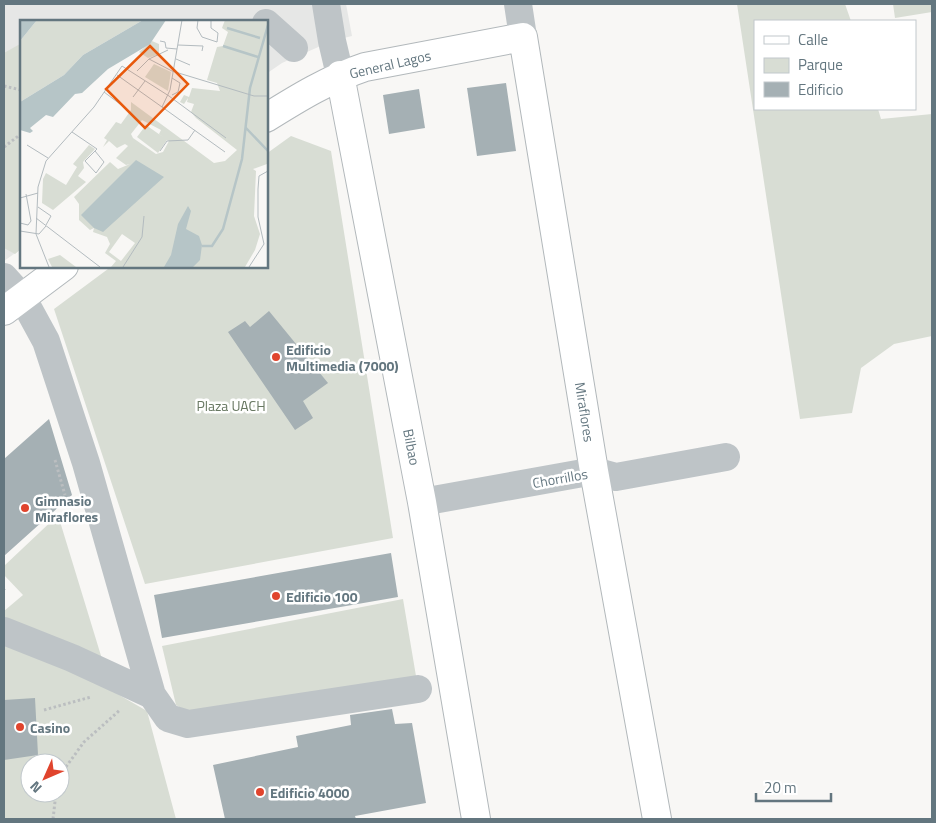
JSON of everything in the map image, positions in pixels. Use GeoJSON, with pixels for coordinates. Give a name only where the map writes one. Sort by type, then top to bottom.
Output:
{"type":"FeatureCollection","features":[{"type":"Feature","properties":{"kind":"main road","name":"General Lagos"},"geometry":{"type":"LineString","coordinates":[[268,117],[340,75],[365,67],[523,37]]}},
{"type":"Feature","properties":{"kind":"main road","name":"Miraflores"},"geometry":{"type":"LineString","coordinates":[[523,37],[594,471],[657,819]]}},
{"type":"Feature","properties":{"kind":"main road","name":"Bilbao"},"geometry":{"type":"LineString","coordinates":[[340,75],[422,502],[476,819]]}},
{"type":"Feature","properties":{"kind":"main road"},"geometry":{"type":"LineString","coordinates":[[10,295],[60,268]]}},
{"type":"Feature","properties":{"kind":"street"},"geometry":{"type":"LineString","coordinates":[[326,4],[340,75]]}},
{"type":"Feature","properties":{"kind":"street","name":"Miraflores"},"geometry":{"type":"LineString","coordinates":[[518,4],[523,37]]}},
{"type":"Feature","properties":{"kind":"street"},"geometry":{"type":"LineString","coordinates":[[268,23],[294,48]]}},
{"type":"Feature","properties":{"kind":"street"},"geometry":{"type":"LineString","coordinates":[[10,295],[46,341],[83,454],[152,695],[168,718],[188,724],[418,689]]}},
{"type":"Feature","properties":{"kind":"street","name":"Chorrillos"},"geometry":{"type":"LineString","coordinates":[[422,502],[594,471],[616,478],[726,457]]}},
{"type":"Feature","properties":{"kind":"street"},"geometry":{"type":"LineString","coordinates":[[4,631],[72,658],[121,684],[152,695]]}},
{"type":"Feature","properties":{"kind":"path"},"geometry":{"type":"LineString","coordinates":[[4,86],[20,90]]}},
{"type":"Feature","properties":{"kind":"path"},"geometry":{"type":"LineString","coordinates":[[4,147],[20,135]]}},
{"type":"Feature","properties":{"kind":"path"},"geometry":{"type":"LineString","coordinates":[[53,455],[68,503]]}},
{"type":"Feature","properties":{"kind":"path"},"geometry":{"type":"LineString","coordinates":[[44,710],[121,684],[126,704],[84,742],[70,761]]}},
{"type":"Feature","properties":{"kind":"path"},"geometry":{"type":"LineString","coordinates":[[53,819],[55,803]]}},
{"type":"Feature","properties":{"kind":"shaded area"},"geometry":{"type":"Polygon","coordinates":[[[4,4],[346,4],[352,36],[332,41],[282,63],[268,73],[268,20],[20,20],[20,250],[4,261],[4,4]]]}},
{"type":"Feature","properties":{"kind":"green space"},"geometry":{"type":"Polygon","coordinates":[[[737,4],[845,4],[851,20],[754,20],[754,110],[878,110],[881,119],[932,114],[932,336],[894,344],[861,368],[852,413],[800,419],[737,4]]]}},
{"type":"Feature","properties":{"kind":"green space"},"geometry":{"type":"Polygon","coordinates":[[[893,4],[932,4],[932,12],[895,18],[893,4]]]}},
{"type":"Feature","properties":{"kind":"green space"},"geometry":{"type":"Polygon","coordinates":[[[20,44],[20,250],[15,254],[4,248],[4,53],[20,44]]]}},
{"type":"Feature","properties":{"kind":"green space","name":"Plaza UACH"},"geometry":{"type":"Polygon","coordinates":[[[291,136],[331,151],[393,538],[145,584],[54,309],[109,268],[268,268],[268,153],[291,136]]]}},
{"type":"Feature","properties":{"kind":"green space"},"geometry":{"type":"Polygon","coordinates":[[[58,515],[102,659],[4,619],[4,611],[23,595],[4,575],[4,566],[58,515]]]}},
{"type":"Feature","properties":{"kind":"green space"},"geometry":{"type":"Polygon","coordinates":[[[403,599],[416,676],[194,716],[176,705],[162,646],[403,599]]]}},
{"type":"Feature","properties":{"kind":"green space"},"geometry":{"type":"Polygon","coordinates":[[[4,640],[100,684],[147,711],[176,819],[4,819],[4,640]]]}},
{"type":"Feature","properties":{"kind":"building"},"geometry":{"type":"Polygon","coordinates":[[[506,83],[516,151],[477,156],[467,88],[506,83]]]}},
{"type":"Feature","properties":{"kind":"building"},"geometry":{"type":"Polygon","coordinates":[[[419,89],[425,128],[389,134],[383,95],[419,89]]]}},
{"type":"Feature","properties":{"kind":"building","name":"Edificio Multimedia (7000)"},"geometry":{"type":"Polygon","coordinates":[[[269,311],[328,383],[303,401],[313,418],[295,430],[228,332],[245,321],[250,327],[269,311]]]}},
{"type":"Feature","properties":{"kind":"building"},"geometry":{"type":"Polygon","coordinates":[[[49,419],[72,495],[4,556],[4,459],[49,419]]]}},
{"type":"Feature","properties":{"kind":"building","name":"Edificio 100"},"geometry":{"type":"Polygon","coordinates":[[[391,553],[398,597],[162,638],[154,595],[391,553]]]}},
{"type":"Feature","properties":{"kind":"building","name":"Casino"},"geometry":{"type":"Polygon","coordinates":[[[35,698],[38,753],[20,753],[20,758],[4,760],[4,700],[35,698]]]}},
{"type":"Feature","properties":{"kind":"building"},"geometry":{"type":"Polygon","coordinates":[[[392,709],[395,724],[412,723],[426,803],[355,816],[356,819],[225,819],[213,765],[298,747],[296,736],[351,725],[350,715],[392,709]]]}},
{"type":"Feature","properties":{"kind":"place","name":"Edificio Multimedia (7000)"},"geometry":{"type":"Point","coordinates":[276,357]}},
{"type":"Feature","properties":{"kind":"place","name":"Gimnasio Miraflores"},"geometry":{"type":"Point","coordinates":[25,508]}},
{"type":"Feature","properties":{"kind":"place","name":"Edificio 100"},"geometry":{"type":"Point","coordinates":[276,596]}},
{"type":"Feature","properties":{"kind":"place","name":"Casino"},"geometry":{"type":"Point","coordinates":[20,727]}},
{"type":"Feature","properties":{"kind":"place","name":"Edificio 4000"},"geometry":{"type":"Point","coordinates":[260,792]}}]}
